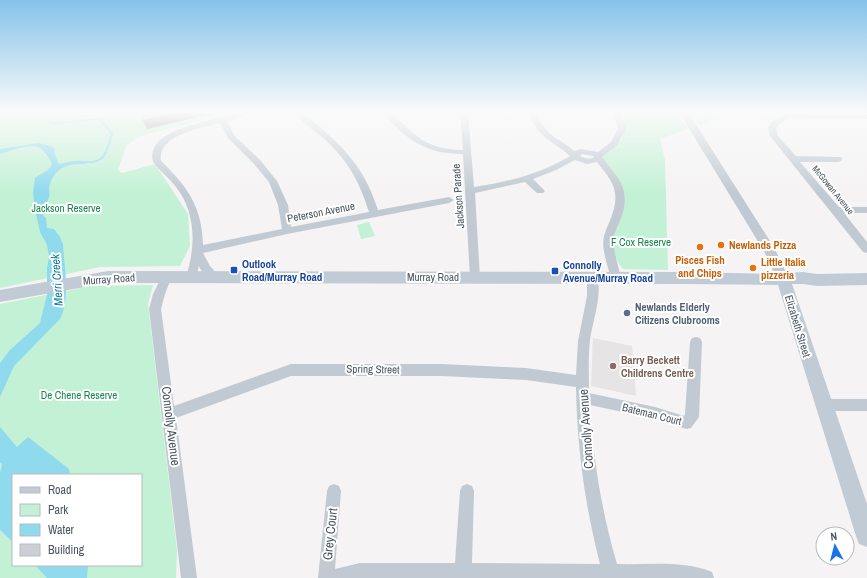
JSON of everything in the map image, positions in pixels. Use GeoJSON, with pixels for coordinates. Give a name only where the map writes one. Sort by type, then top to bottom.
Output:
{"type":"FeatureCollection","features":[{"type":"Feature","properties":{"kind":"main road","name":"Murray Road"},"geometry":{"type":"LineString","coordinates":[[3,296],[98,277],[214,276],[770,280],[867,279]]}},
{"type":"Feature","properties":{"kind":"main road","name":"Elizabeth Street"},"geometry":{"type":"LineString","coordinates":[[783,279],[867,536]]}},
{"type":"Feature","properties":{"kind":"street"},"geometry":{"type":"LineString","coordinates":[[167,139],[158,148],[156,155],[157,162],[186,195],[195,220],[198,252],[206,269],[214,276]]}},
{"type":"Feature","properties":{"kind":"street"},"geometry":{"type":"LineString","coordinates":[[234,139],[258,162],[273,181],[283,205],[287,231]]}},
{"type":"Feature","properties":{"kind":"street"},"geometry":{"type":"LineString","coordinates":[[330,139],[347,156],[364,185],[374,214]]}},
{"type":"Feature","properties":{"kind":"street"},"geometry":{"type":"LineString","coordinates":[[416,139],[428,148],[441,151],[466,152]]}},
{"type":"Feature","properties":{"kind":"street","name":"Jackson Parade"},"geometry":{"type":"LineString","coordinates":[[465,139],[475,278]]}},
{"type":"Feature","properties":{"kind":"street"},"geometry":{"type":"LineString","coordinates":[[551,139],[560,145],[586,156],[609,173],[618,184],[621,196],[618,212],[609,237],[610,251],[616,279]]}},
{"type":"Feature","properties":{"kind":"street"},"geometry":{"type":"LineString","coordinates":[[470,191],[494,187],[526,178],[586,156],[609,146],[616,139]]}},
{"type":"Feature","properties":{"kind":"street","name":"Elizabeth Street"},"geometry":{"type":"LineString","coordinates":[[700,139],[771,252],[783,279]]}},
{"type":"Feature","properties":{"kind":"street","name":"McGowan Avenue"},"geometry":{"type":"LineString","coordinates":[[777,139],[794,158],[867,249]]}},
{"type":"Feature","properties":{"kind":"street"},"geometry":{"type":"LineString","coordinates":[[794,158],[838,158]]}},
{"type":"Feature","properties":{"kind":"street"},"geometry":{"type":"LineString","coordinates":[[526,178],[540,191]]}},
{"type":"Feature","properties":{"kind":"street","name":"Peterson Avenue"},"geometry":{"type":"LineString","coordinates":[[198,252],[287,231],[449,200]]}},
{"type":"Feature","properties":{"kind":"street"},"geometry":{"type":"LineString","coordinates":[[836,210],[867,210]]}},
{"type":"Feature","properties":{"kind":"street"},"geometry":{"type":"LineString","coordinates":[[191,276],[198,252]]}},
{"type":"Feature","properties":{"kind":"street","name":"Connolly Avenue"},"geometry":{"type":"LineString","coordinates":[[167,276],[155,308],[170,414],[189,578]]}},
{"type":"Feature","properties":{"kind":"street","name":"Connolly Avenue"},"geometry":{"type":"LineString","coordinates":[[592,278],[594,292],[583,348],[585,435],[594,506],[611,575]]}},
{"type":"Feature","properties":{"kind":"street","name":"Bateman Court"},"geometry":{"type":"LineString","coordinates":[[583,398],[655,413],[686,424],[692,417],[696,342]]}},
{"type":"Feature","properties":{"kind":"street","name":"Spring Street"},"geometry":{"type":"LineString","coordinates":[[170,414],[291,370],[441,370],[526,374],[583,382]]}},
{"type":"Feature","properties":{"kind":"street"},"geometry":{"type":"LineString","coordinates":[[823,405],[867,405]]}},
{"type":"Feature","properties":{"kind":"street","name":"Grey Court"},"geometry":{"type":"LineString","coordinates":[[326,578],[334,491]]}},
{"type":"Feature","properties":{"kind":"street"},"geometry":{"type":"LineString","coordinates":[[463,574],[466,491]]}},
{"type":"Feature","properties":{"kind":"street"},"geometry":{"type":"LineString","coordinates":[[332,578],[361,574],[611,575],[678,572],[706,578]]}},
{"type":"Feature","properties":{"kind":"shaded area","name":"Barry Beckett Childrens Centre"},"geometry":{"type":"Polygon","coordinates":[[[593,338],[632,346],[636,396],[591,386],[593,338]]]}},
{"type":"Feature","properties":{"kind":"green space","name":"Jackson Reserve"},"geometry":{"type":"Polygon","coordinates":[[[0,139],[135,139],[126,146],[118,170],[122,173],[155,164],[188,214],[190,246],[180,266],[100,267],[0,288],[0,139]]]}},
{"type":"Feature","properties":{"kind":"green space","name":"F Cox Reserve"},"geometry":{"type":"Polygon","coordinates":[[[622,139],[660,139],[665,160],[668,270],[623,269],[615,256],[615,235],[625,198],[620,183],[603,161],[602,157],[622,139]]]}},
{"type":"Feature","properties":{"kind":"green space"},"geometry":{"type":"Polygon","coordinates":[[[369,222],[375,236],[361,239],[357,225],[369,222]]]}},
{"type":"Feature","properties":{"kind":"green space","name":"De Chene Reserve"},"geometry":{"type":"Polygon","coordinates":[[[153,285],[148,304],[177,550],[176,578],[0,578],[0,304],[92,286],[153,285]]]}},
{"type":"Feature","properties":{"kind":"water","name":"Merri Creek"},"geometry":{"type":"Polygon","coordinates":[[[38,143],[51,146],[55,149],[54,152],[59,164],[76,161],[87,162],[84,164],[66,166],[57,172],[51,181],[49,196],[43,213],[46,218],[47,228],[54,229],[63,244],[66,292],[60,319],[14,366],[0,397],[0,363],[10,350],[40,323],[47,295],[47,268],[49,256],[47,245],[40,232],[33,193],[35,178],[49,169],[52,164],[45,152],[38,147],[24,147],[0,154],[0,149],[38,143]]]}},
{"type":"Feature","properties":{"kind":"water"},"geometry":{"type":"Polygon","coordinates":[[[0,427],[17,447],[28,437],[69,469],[70,474],[12,474],[12,541],[0,530],[0,473],[2,464],[0,462],[0,427]]]}},
{"type":"Feature","properties":{"kind":"water"},"geometry":{"type":"Polygon","coordinates":[[[36,566],[88,566],[87,578],[47,578],[36,566]]]}},
{"type":"Feature","properties":{"kind":"waterway"},"geometry":{"type":"LineString","coordinates":[[84,162],[97,161],[101,159],[104,156],[110,139]]}},
{"type":"Feature","properties":{"kind":"place","name":"Newlands Pizza"},"geometry":{"type":"Point","coordinates":[721,245]}},
{"type":"Feature","properties":{"kind":"place","name":"Pisces Fish and Chips"},"geometry":{"type":"Point","coordinates":[700,247]}},
{"type":"Feature","properties":{"kind":"place","name":"Little Italia pizzeria"},"geometry":{"type":"Point","coordinates":[753,268]}},
{"type":"Feature","properties":{"kind":"place","name":"Outlook Road/Murray Road"},"geometry":{"type":"Point","coordinates":[234,270]}},
{"type":"Feature","properties":{"kind":"place","name":"Connolly Avenue/Murray Road"},"geometry":{"type":"Point","coordinates":[555,271]}},
{"type":"Feature","properties":{"kind":"place","name":"Newlands Elderly Citizens Clubrooms"},"geometry":{"type":"Point","coordinates":[627,313]}},
{"type":"Feature","properties":{"kind":"place","name":"Barry Beckett Childrens Centre"},"geometry":{"type":"Point","coordinates":[613,366]}}]}
